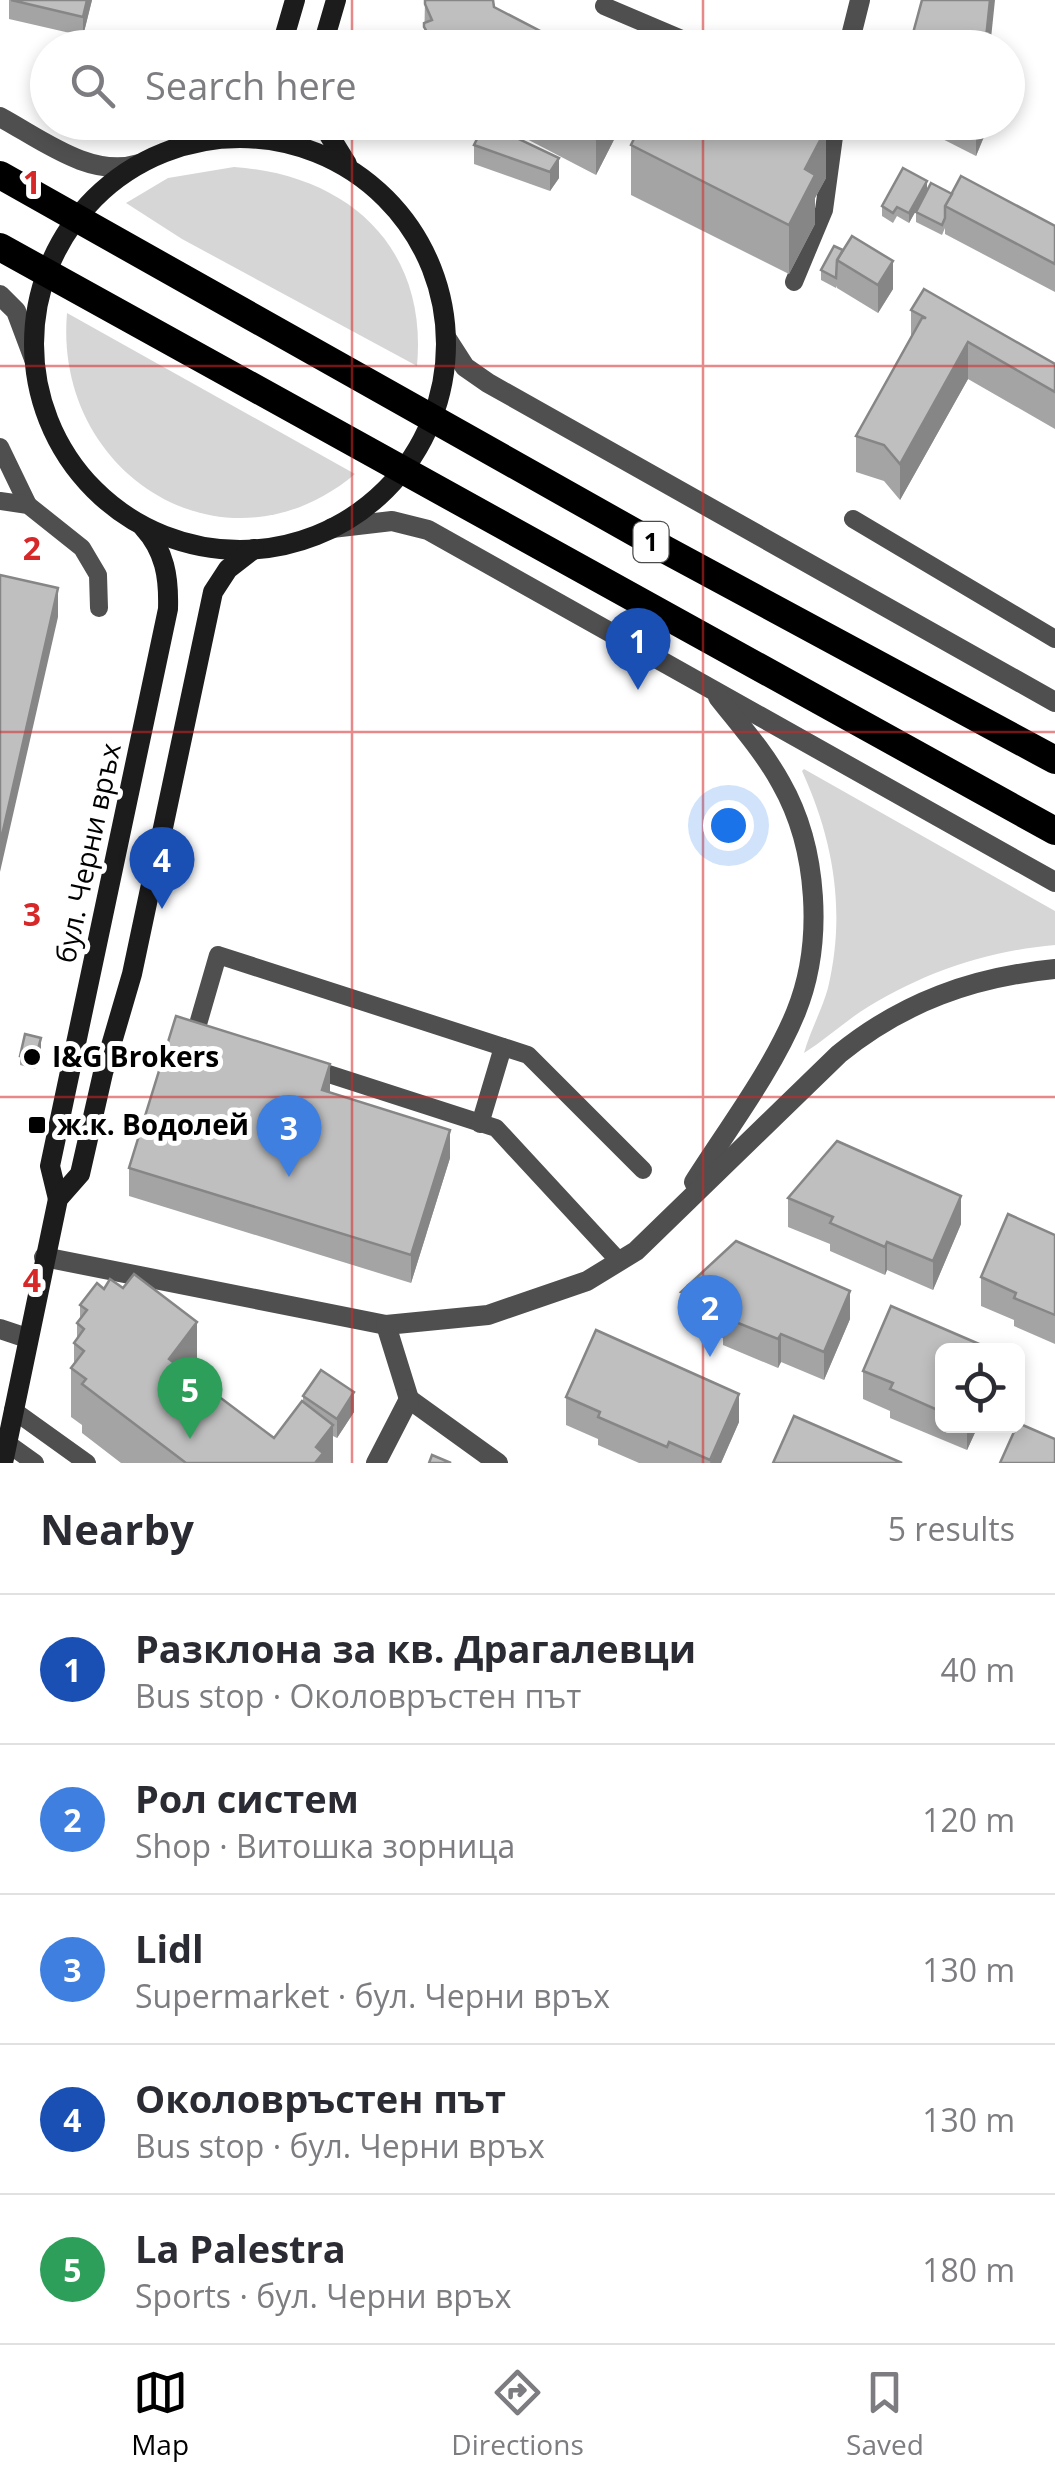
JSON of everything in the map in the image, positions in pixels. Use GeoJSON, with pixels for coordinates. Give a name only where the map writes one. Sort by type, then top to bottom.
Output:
{"type":"FeatureCollection","features":[{"type":"Feature","properties":{"kind":"highway","name":"1"},"geometry":{"type":"LineString","coordinates":[[0,175],[666,550],[1055,760]]}},
{"type":"Feature","properties":{"kind":"highway","name":"1"},"geometry":{"type":"LineString","coordinates":[[0,247],[1055,831]]}},
{"type":"Feature","properties":{"kind":"main road"},"geometry":{"type":"LineString","coordinates":[[287,30],[296,0]]}},
{"type":"Feature","properties":{"kind":"main road"},"geometry":{"type":"LineString","coordinates":[[327,30],[336,0]]}},
{"type":"Feature","properties":{"kind":"main road"},"geometry":{"type":"LineString","coordinates":[[216,140],[170,150],[139,164],[103,189],[67,231],[48,268],[39,297],[34,359],[46,415],[68,457],[103,498],[140,524],[204,547],[254,549],[287,545],[332,528],[384,492],[420,444],[444,382],[447,339],[440,291],[420,243],[384,196],[342,158],[332,140]]}},
{"type":"Feature","properties":{"kind":"main road"},"geometry":{"type":"LineString","coordinates":[[260,140],[291,144],[333,159],[356,173]]}},
{"type":"Feature","properties":{"kind":"main road","name":"бул. Черни връх"},"geometry":{"type":"LineString","coordinates":[[58,1200],[50,1166],[168,609],[163,558],[155,540],[140,524]]}},
{"type":"Feature","properties":{"kind":"main road","name":"бул. Черни връх"},"geometry":{"type":"LineString","coordinates":[[5,1453],[58,1200],[80,1174],[132,974],[213,592],[228,568],[254,549]]}},
{"type":"Feature","properties":{"kind":"street"},"geometry":{"type":"LineString","coordinates":[[852,30],[860,0]]}},
{"type":"Feature","properties":{"kind":"street"},"geometry":{"type":"LineString","coordinates":[[0,117],[30,132]]}},
{"type":"Feature","properties":{"kind":"street"},"geometry":{"type":"LineString","coordinates":[[45,140],[93,165],[110,169],[139,164]]}},
{"type":"Feature","properties":{"kind":"street"},"geometry":{"type":"LineString","coordinates":[[0,295],[16,310],[34,359]]}},
{"type":"Feature","properties":{"kind":"street"},"geometry":{"type":"LineString","coordinates":[[447,339],[465,367],[488,382],[1055,702]]}},
{"type":"Feature","properties":{"kind":"street"},"geometry":{"type":"LineString","coordinates":[[332,528],[376,522],[414,524],[1055,882]]}},
{"type":"Feature","properties":{"kind":"street"},"geometry":{"type":"LineString","coordinates":[[677,1209],[795,1014],[807,972],[813,917],[808,864],[797,816],[781,783],[713,690]]}},
{"type":"Feature","properties":{"kind":"street"},"geometry":{"type":"LineString","coordinates":[[44,1258],[386,1325],[488,1315],[587,1281],[636,1251],[839,1054],[902,1010],[953,988],[1055,969]]}},
{"type":"Feature","properties":{"kind":"street"},"geometry":{"type":"LineString","coordinates":[[386,1325],[409,1399],[498,1463]]}},
{"type":"Feature","properties":{"kind":"street"},"geometry":{"type":"LineString","coordinates":[[0,1329],[27,1338]]}},
{"type":"Feature","properties":{"kind":"street"},"geometry":{"type":"LineString","coordinates":[[376,1463],[409,1399]]}},
{"type":"Feature","properties":{"kind":"lane"},"geometry":{"type":"LineString","coordinates":[[604,6],[661,30]]}},
{"type":"Feature","properties":{"kind":"lane"},"geometry":{"type":"LineString","coordinates":[[794,282],[824,210],[834,140]]}},
{"type":"Feature","properties":{"kind":"lane"},"geometry":{"type":"LineString","coordinates":[[0,447],[28,504],[82,548],[98,576],[99,608]]}},
{"type":"Feature","properties":{"kind":"lane"},"geometry":{"type":"LineString","coordinates":[[0,501],[28,504]]}},
{"type":"Feature","properties":{"kind":"lane"},"geometry":{"type":"LineString","coordinates":[[854,519],[1055,638]]}},
{"type":"Feature","properties":{"kind":"lane"},"geometry":{"type":"LineString","coordinates":[[234,1044],[196,1031],[218,955],[528,1055],[643,1170]]}},
{"type":"Feature","properties":{"kind":"lane"},"geometry":{"type":"LineString","coordinates":[[480,1124],[503,1047]]}},
{"type":"Feature","properties":{"kind":"lane"},"geometry":{"type":"LineString","coordinates":[[291,1062],[496,1128],[619,1262]]}},
{"type":"Feature","properties":{"kind":"lane"},"geometry":{"type":"LineString","coordinates":[[14,1410],[87,1463]]}},
{"type":"Feature","properties":{"kind":"lane"},"geometry":{"type":"LineString","coordinates":[[5,1453],[35,1463]]}},
{"type":"Feature","properties":{"kind":"shaded area"},"geometry":{"type":"Polygon","coordinates":[[[234,167],[275,173],[312,185],[345,202],[372,225],[394,253],[409,286],[417,324],[417,366],[182,239],[126,203],[168,178],[234,167]]]}},
{"type":"Feature","properties":{"kind":"shaded area"},"geometry":{"type":"Polygon","coordinates":[[[67,313],[355,474],[305,505],[253,518],[203,514],[157,495],[118,464],[88,422],[70,371],[67,313]]]}},
{"type":"Feature","properties":{"kind":"shaded area"},"geometry":{"type":"Polygon","coordinates":[[[804,769],[1055,911],[1055,945],[978,959],[929,976],[882,998],[804,1053],[828,988],[836,904],[829,850],[804,769]]]}},
{"type":"Feature","properties":{"kind":"building"},"geometry":{"type":"Polygon","coordinates":[[[11,0],[87,0],[83,17],[11,0]]]}},
{"type":"Feature","properties":{"kind":"building"},"geometry":{"type":"Polygon","coordinates":[[[425,0],[493,0],[494,7],[538,30],[426,30],[424,23],[432,20],[425,0]]]}},
{"type":"Feature","properties":{"kind":"building"},"geometry":{"type":"Polygon","coordinates":[[[922,0],[990,0],[987,30],[914,30],[922,0]]]}},
{"type":"Feature","properties":{"kind":"building"},"geometry":{"type":"Polygon","coordinates":[[[476,140],[521,140],[559,158],[550,172],[474,145],[476,140]]]}},
{"type":"Feature","properties":{"kind":"building"},"geometry":{"type":"Polygon","coordinates":[[[633,140],[820,140],[805,169],[815,175],[789,225],[631,145],[633,140]]]}},
{"type":"Feature","properties":{"kind":"building"},"geometry":{"type":"Polygon","coordinates":[[[903,168],[927,181],[909,213],[897,207],[893,213],[882,206],[903,168]]]}},
{"type":"Feature","properties":{"kind":"building"},"geometry":{"type":"Polygon","coordinates":[[[961,176],[1055,226],[1055,264],[945,206],[961,176]]]}},
{"type":"Feature","properties":{"kind":"building"},"geometry":{"type":"Polygon","coordinates":[[[931,183],[952,194],[942,225],[916,212],[931,183]]]}},
{"type":"Feature","properties":{"kind":"building"},"geometry":{"type":"Polygon","coordinates":[[[852,236],[893,261],[878,285],[837,260],[852,236]]]}},
{"type":"Feature","properties":{"kind":"building"},"geometry":{"type":"Polygon","coordinates":[[[834,246],[843,250],[837,260],[836,278],[821,270],[834,246]]]}},
{"type":"Feature","properties":{"kind":"building"},"geometry":{"type":"Polygon","coordinates":[[[924,289],[1055,364],[1055,392],[968,342],[900,464],[884,445],[856,436],[922,318],[926,318],[911,310],[924,289]]]}},
{"type":"Feature","properties":{"kind":"building"},"geometry":{"type":"Polygon","coordinates":[[[0,575],[58,588],[0,844],[0,575]]]}},
{"type":"Feature","properties":{"kind":"building"},"geometry":{"type":"Polygon","coordinates":[[[176,1016],[330,1064],[322,1090],[450,1130],[411,1255],[129,1168],[176,1016]]]}},
{"type":"Feature","properties":{"kind":"building"},"geometry":{"type":"Polygon","coordinates":[[[25,1034],[41,1038],[35,1060],[20,1056],[25,1034]]]}},
{"type":"Feature","properties":{"kind":"building"},"geometry":{"type":"Polygon","coordinates":[[[837,1141],[961,1196],[933,1261],[887,1242],[885,1247],[830,1223],[833,1217],[788,1198],[837,1141]]]}},
{"type":"Feature","properties":{"kind":"building"},"geometry":{"type":"Polygon","coordinates":[[[1008,1214],[1055,1235],[1055,1315],[1014,1298],[1016,1293],[981,1277],[1008,1214]]]}},
{"type":"Feature","properties":{"kind":"building"},"geometry":{"type":"Polygon","coordinates":[[[736,1241],[850,1291],[824,1352],[723,1317],[726,1311],[681,1292],[736,1241]]]}},
{"type":"Feature","properties":{"kind":"building"},"geometry":{"type":"Polygon","coordinates":[[[134,1274],[197,1322],[169,1359],[274,1438],[302,1401],[333,1425],[316,1447],[323,1453],[315,1463],[186,1463],[82,1384],[86,1379],[71,1368],[84,1351],[74,1343],[84,1329],[77,1323],[87,1310],[80,1305],[97,1283],[104,1289],[110,1279],[123,1288],[134,1274]]]}},
{"type":"Feature","properties":{"kind":"building"},"geometry":{"type":"Polygon","coordinates":[[[891,1306],[977,1343],[935,1343],[935,1409],[890,1389],[893,1383],[863,1371],[891,1306]]]}},
{"type":"Feature","properties":{"kind":"building"},"geometry":{"type":"Polygon","coordinates":[[[596,1330],[739,1394],[710,1460],[669,1442],[667,1447],[598,1417],[600,1412],[566,1397],[596,1330]]]}},
{"type":"Feature","properties":{"kind":"building"},"geometry":{"type":"Polygon","coordinates":[[[321,1370],[354,1392],[337,1419],[303,1396],[321,1370]]]}},
{"type":"Feature","properties":{"kind":"building"},"geometry":{"type":"Polygon","coordinates":[[[794,1416],[902,1463],[773,1463],[794,1416]]]}},
{"type":"Feature","properties":{"kind":"building"},"geometry":{"type":"Polygon","coordinates":[[[1025,1426],[1055,1439],[1055,1463],[1000,1463],[1014,1433],[1025,1433],[1025,1426]]]}},
{"type":"Feature","properties":{"kind":"building"},"geometry":{"type":"Polygon","coordinates":[[[432,1455],[451,1463],[429,1463],[432,1455]]]}},
{"type":"Feature","properties":{"kind":"place","name":"Разклона за кв. Драгалевци"},"geometry":{"type":"Point","coordinates":[638,690]}},
{"type":"Feature","properties":{"kind":"place","name":"Околовръстен път"},"geometry":{"type":"Point","coordinates":[162,909]}},
{"type":"Feature","properties":{"kind":"place","name":"I&G Brokers"},"geometry":{"type":"Point","coordinates":[32,1057]}},
{"type":"Feature","properties":{"kind":"place","name":"ж.к. Водолей"},"geometry":{"type":"Point","coordinates":[37,1125]}},
{"type":"Feature","properties":{"kind":"place","name":"Lidl"},"geometry":{"type":"Point","coordinates":[289,1177]}},
{"type":"Feature","properties":{"kind":"place","name":"Рол систем"},"geometry":{"type":"Point","coordinates":[710,1357]}},
{"type":"Feature","properties":{"kind":"place","name":"La Palestra"},"geometry":{"type":"Point","coordinates":[190,1439]}}]}
